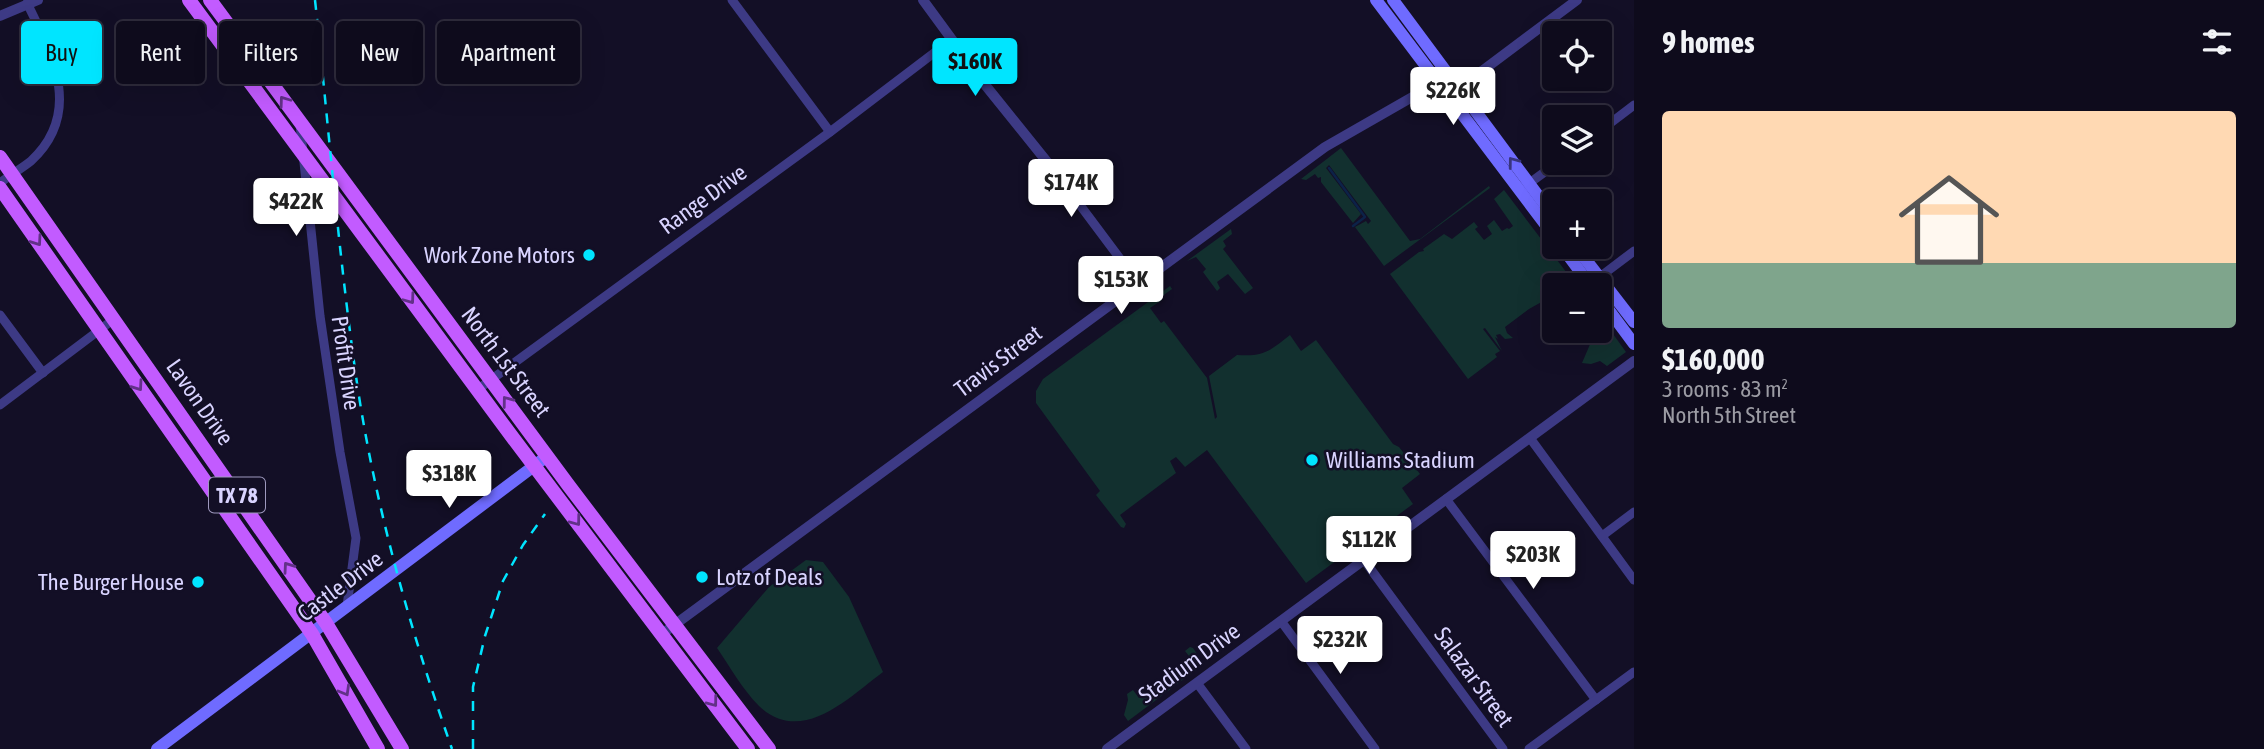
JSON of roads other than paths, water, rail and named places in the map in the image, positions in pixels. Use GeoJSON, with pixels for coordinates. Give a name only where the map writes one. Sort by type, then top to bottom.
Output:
{"type":"FeatureCollection","features":[{"type":"Feature","properties":{"kind":"main road","name":"North 1st Street"},"geometry":{"type":"LineString","coordinates":[[189,0],[477,390],[748,749]]}},
{"type":"Feature","properties":{"kind":"main road","name":"North 1st Street"},"geometry":{"type":"LineString","coordinates":[[209,0],[769,749]]}},
{"type":"Feature","properties":{"kind":"main road"},"geometry":{"type":"LineString","coordinates":[[1392,0],[1455,82],[1542,216]]}},
{"type":"Feature","properties":{"kind":"main road"},"geometry":{"type":"LineString","coordinates":[[1378,1],[1441,85],[1542,205]]}},
{"type":"Feature","properties":{"kind":"main road","name":"Lavon Drive"},"geometry":{"type":"LineString","coordinates":[[0,157],[4,182],[98,331],[312,634],[378,749]]}},
{"type":"Feature","properties":{"kind":"main road","name":"Lavon Drive"},"geometry":{"type":"LineString","coordinates":[[4,182],[114,319],[326,623],[402,749]]}},
{"type":"Feature","properties":{"kind":"main road"},"geometry":{"type":"LineString","coordinates":[[308,208],[318,197],[332,192]]}},
{"type":"Feature","properties":{"kind":"main road"},"geometry":{"type":"LineString","coordinates":[[385,263],[397,253]]}},
{"type":"Feature","properties":{"kind":"main road"},"geometry":{"type":"LineString","coordinates":[[1573,259],[1585,273]]}},
{"type":"Feature","properties":{"kind":"main road"},"geometry":{"type":"LineString","coordinates":[[1612,301],[1634,322]]}},
{"type":"Feature","properties":{"kind":"main road"},"geometry":{"type":"LineString","coordinates":[[1612,314],[1634,344]]}},
{"type":"Feature","properties":{"kind":"main road","name":"Castle Drive"},"geometry":{"type":"LineString","coordinates":[[157,749],[548,456]]}},
{"type":"Feature","properties":{"kind":"main road"},"geometry":{"type":"LineString","coordinates":[[645,612],[658,603]]}},
{"type":"Feature","properties":{"kind":"main road"},"geometry":{"type":"LineString","coordinates":[[728,722],[742,712]]}},
{"type":"Feature","properties":{"kind":"street"},"geometry":{"type":"LineString","coordinates":[[732,0],[830,132]]}},
{"type":"Feature","properties":{"kind":"street"},"geometry":{"type":"LineString","coordinates":[[923,0],[1139,284]]}},
{"type":"Feature","properties":{"kind":"street","name":"Travis Street"},"geometry":{"type":"LineString","coordinates":[[662,635],[1341,136],[1408,98],[1482,71],[1577,0]]}},
{"type":"Feature","properties":{"kind":"street"},"geometry":{"type":"LineString","coordinates":[[0,16],[32,1],[58,82],[60,110],[47,142],[30,161],[4,182]]}},
{"type":"Feature","properties":{"kind":"street","name":"Range Drive"},"geometry":{"type":"LineString","coordinates":[[477,390],[830,132],[951,40]]}},
{"type":"Feature","properties":{"kind":"street"},"geometry":{"type":"LineString","coordinates":[[1612,122],[1634,105]]}},
{"type":"Feature","properties":{"kind":"street","name":"Profit Drive"},"geometry":{"type":"LineString","coordinates":[[300,123],[332,404],[356,538],[347,608]]}},
{"type":"Feature","properties":{"kind":"street"},"geometry":{"type":"LineString","coordinates":[[1525,187],[1542,174]]}},
{"type":"Feature","properties":{"kind":"street"},"geometry":{"type":"LineString","coordinates":[[1605,273],[1634,251]]}},
{"type":"Feature","properties":{"kind":"street"},"geometry":{"type":"LineString","coordinates":[[0,315],[43,373]]}},
{"type":"Feature","properties":{"kind":"street"},"geometry":{"type":"LineString","coordinates":[[0,405],[114,319]]}},
{"type":"Feature","properties":{"kind":"street","name":"Stadium Drive"},"geometry":{"type":"LineString","coordinates":[[1111,748],[1634,361]]}},
{"type":"Feature","properties":{"kind":"street"},"geometry":{"type":"LineString","coordinates":[[1530,438],[1634,580]]}},
{"type":"Feature","properties":{"kind":"street"},"geometry":{"type":"LineString","coordinates":[[1446,499],[1596,700]]}},
{"type":"Feature","properties":{"kind":"street"},"geometry":{"type":"LineString","coordinates":[[1602,536],[1634,512]]}},
{"type":"Feature","properties":{"kind":"street","name":"Salazar Street"},"geometry":{"type":"LineString","coordinates":[[1364,561],[1503,749]]}},
{"type":"Feature","properties":{"kind":"street"},"geometry":{"type":"LineString","coordinates":[[1281,621],[1375,749]]}},
{"type":"Feature","properties":{"kind":"street"},"geometry":{"type":"LineString","coordinates":[[1529,749],[1634,672]]}},
{"type":"Feature","properties":{"kind":"street"},"geometry":{"type":"LineString","coordinates":[[1197,683],[1246,749]]}},
{"type":"Feature","properties":{"kind":"waterway"},"geometry":{"type":"LineString","coordinates":[[1329,168],[1365,217],[1353,226]]}},
{"type":"Feature","properties":{"kind":"railway"},"geometry":{"type":"LineString","coordinates":[[315,0],[345,293],[366,436],[397,572],[452,749]]}},
{"type":"Feature","properties":{"kind":"railway"},"geometry":{"type":"LineString","coordinates":[[473,749],[473,687],[485,636],[503,581],[523,545],[545,514]]}},
{"type":"Feature","properties":{"kind":"place","name":"Work Zone Motors"},"geometry":{"type":"Point","coordinates":[589,255]}},
{"type":"Feature","properties":{"kind":"place","name":"Williams Stadium"},"geometry":{"type":"Point","coordinates":[1312,460]}},
{"type":"Feature","properties":{"kind":"place","name":"Lotz of Deals"},"geometry":{"type":"Point","coordinates":[702,577]}},
{"type":"Feature","properties":{"kind":"place","name":"The Burger House"},"geometry":{"type":"Point","coordinates":[198,582]}}]}
